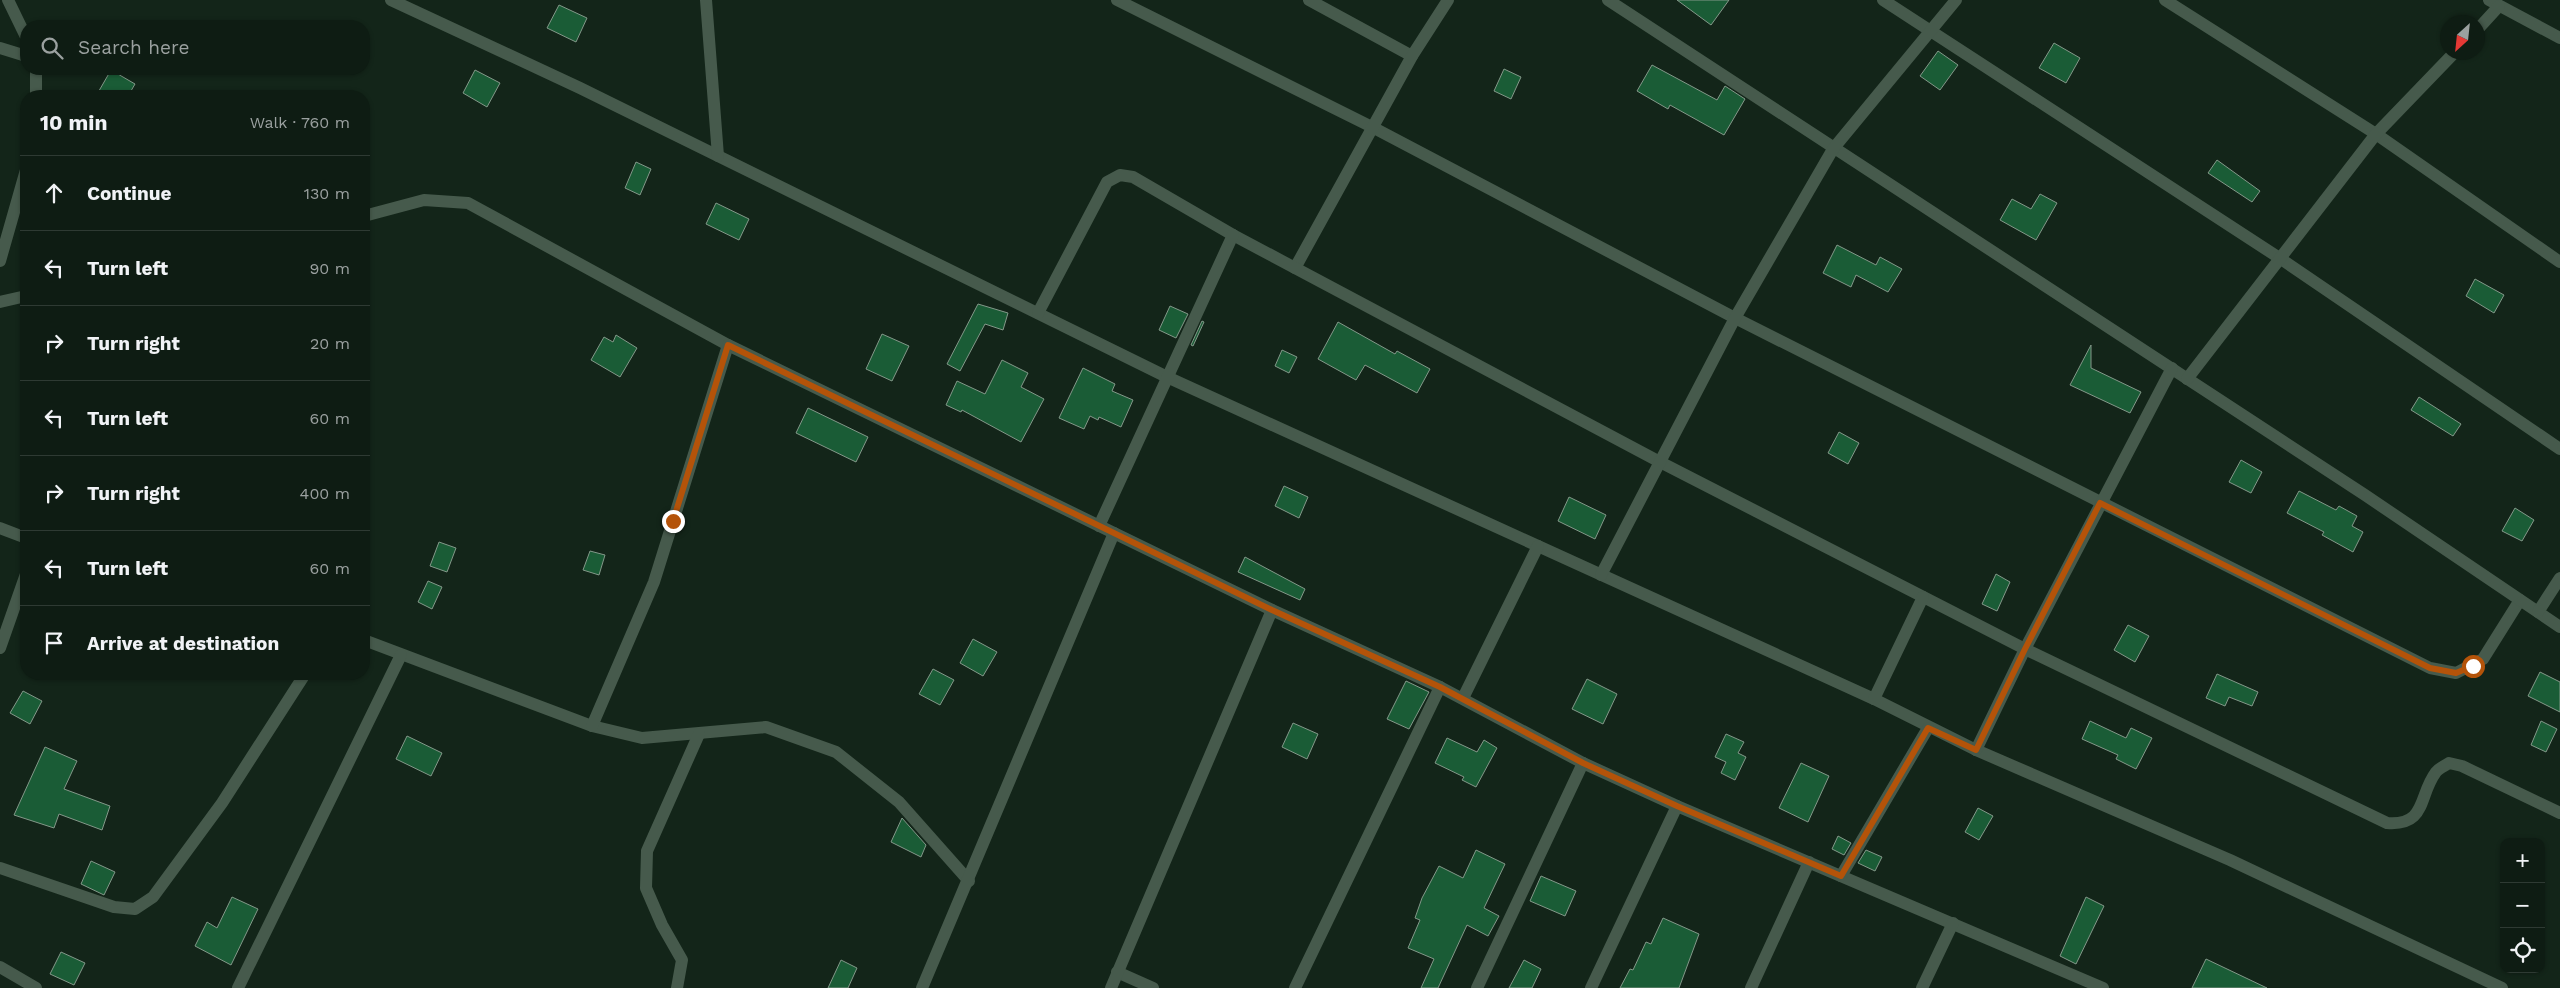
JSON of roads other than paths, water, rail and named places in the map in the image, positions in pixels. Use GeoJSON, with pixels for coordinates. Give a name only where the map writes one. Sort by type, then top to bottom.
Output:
{"type":"FeatureCollection","features":[{"type":"Feature","properties":{"kind":"street"},"geometry":{"type":"LineString","coordinates":[[8,0],[20,25]]}},
{"type":"Feature","properties":{"kind":"street"},"geometry":{"type":"LineString","coordinates":[[391,0],[718,156],[1167,377],[1874,699],[1928,728],[1976,750],[2230,860],[2502,988]]}},
{"type":"Feature","properties":{"kind":"street"},"geometry":{"type":"LineString","coordinates":[[706,0],[718,156]]}},
{"type":"Feature","properties":{"kind":"street"},"geometry":{"type":"LineString","coordinates":[[1117,0],[1374,128],[1734,318],[2430,668],[2456,673],[2483,659],[2520,600]]}},
{"type":"Feature","properties":{"kind":"street"},"geometry":{"type":"LineString","coordinates":[[1308,0],[1412,56]]}},
{"type":"Feature","properties":{"kind":"street"},"geometry":{"type":"LineString","coordinates":[[1295,268],[1374,128],[1412,56],[1448,0]]}},
{"type":"Feature","properties":{"kind":"street"},"geometry":{"type":"LineString","coordinates":[[1608,0],[1833,149],[2172,368],[2560,627]]}},
{"type":"Feature","properties":{"kind":"street"},"geometry":{"type":"LineString","coordinates":[[1882,0],[2281,259],[2560,449]]}},
{"type":"Feature","properties":{"kind":"street"},"geometry":{"type":"LineString","coordinates":[[1601,575],[1734,318],[1833,149],[1956,0]]}},
{"type":"Feature","properties":{"kind":"street"},"geometry":{"type":"LineString","coordinates":[[2165,0],[2376,134],[2560,262]]}},
{"type":"Feature","properties":{"kind":"street"},"geometry":{"type":"LineString","coordinates":[[2485,17],[2494,3],[2560,38]]}},
{"type":"Feature","properties":{"kind":"street"},"geometry":{"type":"LineString","coordinates":[[0,48],[20,54]]}},
{"type":"Feature","properties":{"kind":"street"},"geometry":{"type":"LineString","coordinates":[[2187,379],[2376,134],[2447,60]]}},
{"type":"Feature","properties":{"kind":"street"},"geometry":{"type":"LineString","coordinates":[[36,75],[36,90]]}},
{"type":"Feature","properties":{"kind":"street"},"geometry":{"type":"LineString","coordinates":[[1038,313],[1107,182],[1120,175],[1133,177],[1233,235],[1660,462],[2025,649],[2387,823],[2402,824],[2415,816],[2437,771],[2449,763],[2462,766],[2560,813]]}},
{"type":"Feature","properties":{"kind":"street"},"geometry":{"type":"LineString","coordinates":[[0,261],[20,191]]}},
{"type":"Feature","properties":{"kind":"street"},"geometry":{"type":"LineString","coordinates":[[370,214],[424,200],[468,203],[728,345],[1272,610],[1463,698],[1583,763],[1677,806],[2103,988]]}},
{"type":"Feature","properties":{"kind":"street"},"geometry":{"type":"LineString","coordinates":[[1100,526],[1233,235]]}},
{"type":"Feature","properties":{"kind":"street"},"geometry":{"type":"LineString","coordinates":[[0,302],[20,297]]}},
{"type":"Feature","properties":{"kind":"street"},"geometry":{"type":"LineString","coordinates":[[592,726],[654,582],[728,345]]}},
{"type":"Feature","properties":{"kind":"street"},"geometry":{"type":"LineString","coordinates":[[1976,750],[2025,649],[2172,368]]}},
{"type":"Feature","properties":{"kind":"street"},"geometry":{"type":"LineString","coordinates":[[0,528],[20,536]]}},
{"type":"Feature","properties":{"kind":"street"},"geometry":{"type":"LineString","coordinates":[[922,988],[1114,533]]}},
{"type":"Feature","properties":{"kind":"street"},"geometry":{"type":"LineString","coordinates":[[1463,698],[1538,546]]}},
{"type":"Feature","properties":{"kind":"street"},"geometry":{"type":"LineString","coordinates":[[2538,612],[2560,578]]}},
{"type":"Feature","properties":{"kind":"street"},"geometry":{"type":"LineString","coordinates":[[0,648],[20,591]]}},
{"type":"Feature","properties":{"kind":"street"},"geometry":{"type":"LineString","coordinates":[[1874,699],[1923,597]]}},
{"type":"Feature","properties":{"kind":"street"},"geometry":{"type":"LineString","coordinates":[[1111,988],[1272,610]]}},
{"type":"Feature","properties":{"kind":"street"},"geometry":{"type":"LineString","coordinates":[[370,642],[592,726],[642,738],[766,727],[836,752],[899,802],[969,880]]}},
{"type":"Feature","properties":{"kind":"street"},"geometry":{"type":"LineString","coordinates":[[238,988],[401,655]]}},
{"type":"Feature","properties":{"kind":"street"},"geometry":{"type":"LineString","coordinates":[[0,868],[114,907],[135,910],[153,897],[222,803],[301,680]]}},
{"type":"Feature","properties":{"kind":"street"},"geometry":{"type":"LineString","coordinates":[[1295,988],[1440,687]]}},
{"type":"Feature","properties":{"kind":"street"},"geometry":{"type":"LineString","coordinates":[[1841,876],[1928,728]]}},
{"type":"Feature","properties":{"kind":"street"},"geometry":{"type":"LineString","coordinates":[[677,988],[682,960],[662,925],[646,888],[648,851],[699,734]]}},
{"type":"Feature","properties":{"kind":"street"},"geometry":{"type":"LineString","coordinates":[[1477,988],[1583,763]]}},
{"type":"Feature","properties":{"kind":"street"},"geometry":{"type":"LineString","coordinates":[[1591,988],[1677,806]]}},
{"type":"Feature","properties":{"kind":"street"},"geometry":{"type":"LineString","coordinates":[[1751,988],[1809,862]]}},
{"type":"Feature","properties":{"kind":"street"},"geometry":{"type":"LineString","coordinates":[[1922,988],[1953,923]]}},
{"type":"Feature","properties":{"kind":"street"},"geometry":{"type":"LineString","coordinates":[[0,967],[36,988]]}},
{"type":"Feature","properties":{"kind":"street"},"geometry":{"type":"LineString","coordinates":[[1117,972],[1153,988]]}}]}
